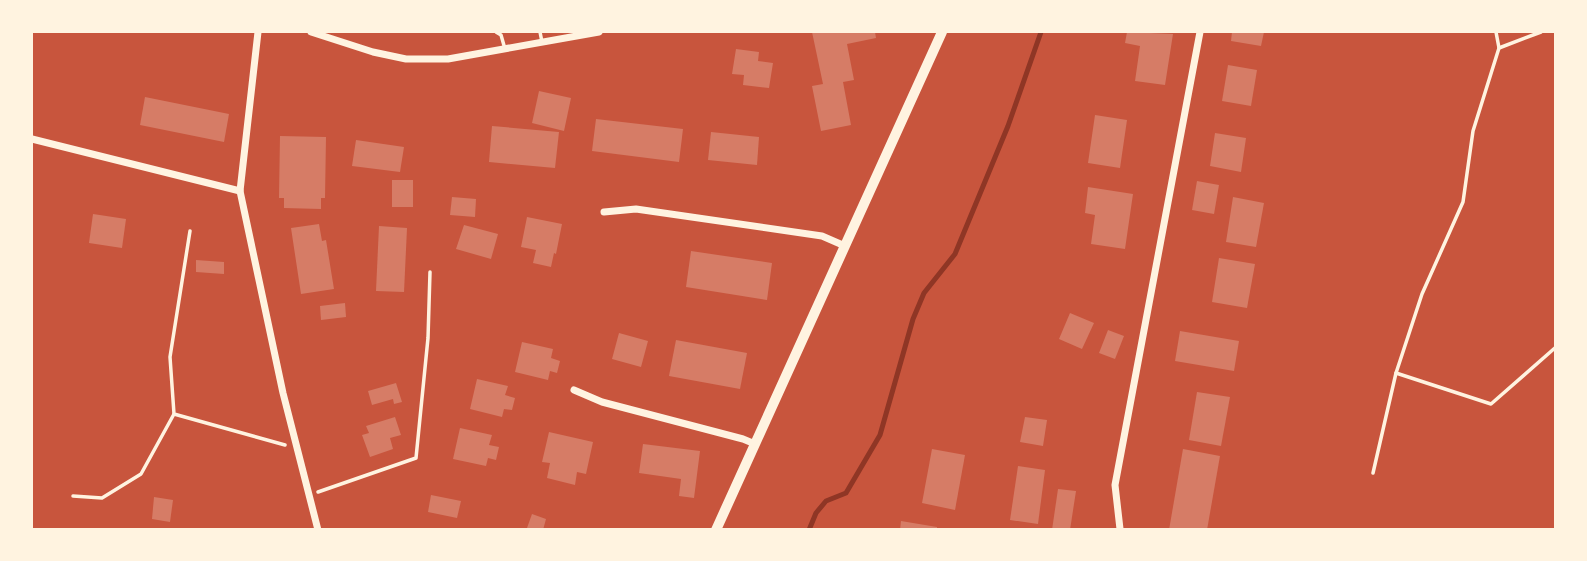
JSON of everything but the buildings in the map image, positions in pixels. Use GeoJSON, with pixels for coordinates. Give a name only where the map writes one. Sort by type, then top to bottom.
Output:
{"type":"FeatureCollection","features":[{"type":"Feature","properties":{"kind":"street"},"geometry":{"type":"LineString","coordinates":[[258,32],[240,191],[282,393],[318,530]]}},
{"type":"Feature","properties":{"kind":"street"},"geometry":{"type":"LineString","coordinates":[[311,32],[373,52],[406,59],[448,59],[599,32]]}},
{"type":"Feature","properties":{"kind":"street"},"geometry":{"type":"LineString","coordinates":[[716,530],[942,32]]}},
{"type":"Feature","properties":{"kind":"street"},"geometry":{"type":"LineString","coordinates":[[1120,529],[1115,485],[1200,32]]}},
{"type":"Feature","properties":{"kind":"street"},"geometry":{"type":"LineString","coordinates":[[32,139],[240,191]]}},
{"type":"Feature","properties":{"kind":"street"},"geometry":{"type":"LineString","coordinates":[[604,212],[636,209],[822,236],[845,246]]}},
{"type":"Feature","properties":{"kind":"street"},"geometry":{"type":"LineString","coordinates":[[573,390],[602,402],[755,444]]}},
{"type":"Feature","properties":{"kind":"lane"},"geometry":{"type":"LineString","coordinates":[[496,32],[501,35],[505,49]]}},
{"type":"Feature","properties":{"kind":"lane"},"geometry":{"type":"LineString","coordinates":[[540,32],[542,42]]}},
{"type":"Feature","properties":{"kind":"path"},"geometry":{"type":"LineString","coordinates":[[1373,473],[1396,373],[1422,294],[1462,202],[1473,131],[1499,48],[1496,32]]}},
{"type":"Feature","properties":{"kind":"path"},"geometry":{"type":"LineString","coordinates":[[1499,48],[1541,32]]}},
{"type":"Feature","properties":{"kind":"path"},"geometry":{"type":"LineString","coordinates":[[73,496],[102,498],[141,474],[174,414],[170,357],[190,230]]}},
{"type":"Feature","properties":{"kind":"path"},"geometry":{"type":"LineString","coordinates":[[310,495],[416,458],[428,338],[430,272]]}},
{"type":"Feature","properties":{"kind":"path"},"geometry":{"type":"LineString","coordinates":[[1396,373],[1491,404],[1556,347]]}},
{"type":"Feature","properties":{"kind":"path"},"geometry":{"type":"LineString","coordinates":[[174,414],[297,449]]}},
{"type":"Feature","properties":{"kind":"waterway"},"geometry":{"type":"LineString","coordinates":[[809,530],[816,513],[826,501],[846,493],[880,435],[913,319],[924,293],[955,254],[1008,126],[1041,32]]}}]}
